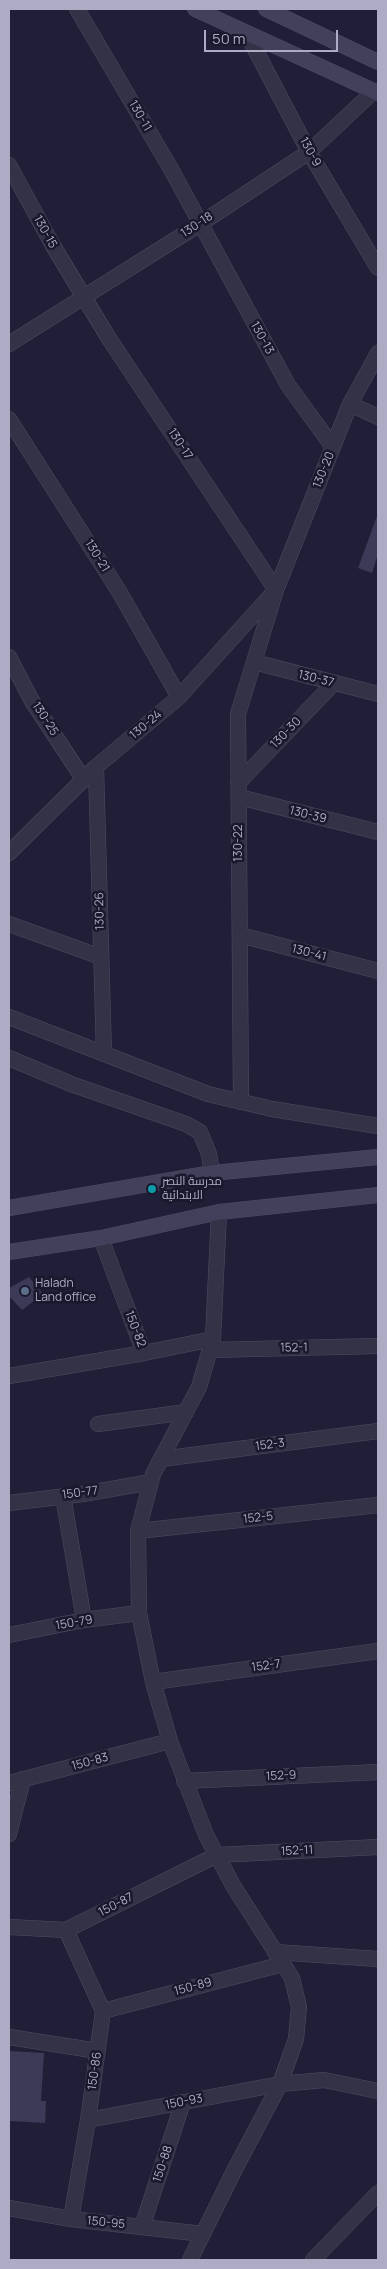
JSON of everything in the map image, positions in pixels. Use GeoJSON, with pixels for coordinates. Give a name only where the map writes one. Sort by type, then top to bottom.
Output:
{"type":"FeatureCollection","features":[{"type":"Feature","properties":{"kind":"main road"},"geometry":{"type":"LineString","coordinates":[[195,9],[376,92]]}},
{"type":"Feature","properties":{"kind":"main road"},"geometry":{"type":"LineString","coordinates":[[266,9],[378,62]]}},
{"type":"Feature","properties":{"kind":"main road"},"geometry":{"type":"LineString","coordinates":[[9,1208],[212,1173],[378,1157]]}},
{"type":"Feature","properties":{"kind":"main road"},"geometry":{"type":"LineString","coordinates":[[9,1252],[100,1238],[219,1212],[378,1195]]}},
{"type":"Feature","properties":{"kind":"street","name":"130-11"},"geometry":{"type":"LineString","coordinates":[[78,9],[171,169],[200,224]]}},
{"type":"Feature","properties":{"kind":"street","name":"130-9"},"geometry":{"type":"LineString","coordinates":[[247,34],[309,152],[378,268]]}},
{"type":"Feature","properties":{"kind":"street","name":"130-18"},"geometry":{"type":"LineString","coordinates":[[9,344],[200,224],[309,152],[376,92]]}},
{"type":"Feature","properties":{"kind":"street","name":"130-15"},"geometry":{"type":"LineString","coordinates":[[9,165],[52,244],[84,297]]}},
{"type":"Feature","properties":{"kind":"street","name":"130-13"},"geometry":{"type":"LineString","coordinates":[[200,224],[288,385],[333,447]]}},
{"type":"Feature","properties":{"kind":"street","name":"130-17"},"geometry":{"type":"LineString","coordinates":[[84,297],[276,590]]}},
{"type":"Feature","properties":{"kind":"street","name":"130-20"},"geometry":{"type":"LineString","coordinates":[[276,590],[350,404],[378,353]]}},
{"type":"Feature","properties":{"kind":"street"},"geometry":{"type":"LineString","coordinates":[[350,404],[378,417]]}},
{"type":"Feature","properties":{"kind":"street","name":"130-21"},"geometry":{"type":"LineString","coordinates":[[9,419],[120,593],[179,697]]}},
{"type":"Feature","properties":{"kind":"street","name":"130-22"},"geometry":{"type":"LineString","coordinates":[[241,1102],[238,714],[276,590]]}},
{"type":"Feature","properties":{"kind":"street","name":"130-24"},"geometry":{"type":"LineString","coordinates":[[9,853],[96,767],[179,697],[276,590]]}},
{"type":"Feature","properties":{"kind":"street","name":"130-25"},"geometry":{"type":"LineString","coordinates":[[9,657],[32,701],[84,780]]}},
{"type":"Feature","properties":{"kind":"street","name":"130-37"},"geometry":{"type":"LineString","coordinates":[[254,662],[378,694]]}},
{"type":"Feature","properties":{"kind":"street","name":"130-30"},"geometry":{"type":"LineString","coordinates":[[238,790],[334,683]]}},
{"type":"Feature","properties":{"kind":"street","name":"130-26"},"geometry":{"type":"LineString","coordinates":[[96,767],[104,1054]]}},
{"type":"Feature","properties":{"kind":"street","name":"130-39"},"geometry":{"type":"LineString","coordinates":[[238,790],[378,832]]}},
{"type":"Feature","properties":{"kind":"street"},"geometry":{"type":"LineString","coordinates":[[9,924],[101,957]]}},
{"type":"Feature","properties":{"kind":"street","name":"130-41"},"geometry":{"type":"LineString","coordinates":[[240,935],[378,971]]}},
{"type":"Feature","properties":{"kind":"street"},"geometry":{"type":"LineString","coordinates":[[9,1017],[208,1094],[241,1102],[378,1126]]}},
{"type":"Feature","properties":{"kind":"street"},"geometry":{"type":"LineString","coordinates":[[9,1058],[71,1084],[186,1124],[200,1132],[209,1154],[212,1173]]}},
{"type":"Feature","properties":{"kind":"street"},"geometry":{"type":"LineString","coordinates":[[190,2260],[280,2084],[296,2039],[299,2007],[292,1978],[206,1835],[184,1781],[153,1682],[139,1613],[138,1531],[151,1482],[198,1387],[212,1345],[219,1212]]}},
{"type":"Feature","properties":{"kind":"street","name":"150-82"},"geometry":{"type":"LineString","coordinates":[[100,1238],[144,1353],[212,1345]]}},
{"type":"Feature","properties":{"kind":"street","name":"152-1"},"geometry":{"type":"LineString","coordinates":[[212,1345],[378,1346]]}},
{"type":"Feature","properties":{"kind":"street"},"geometry":{"type":"LineString","coordinates":[[9,1376],[144,1353]]}},
{"type":"Feature","properties":{"kind":"street"},"geometry":{"type":"LineString","coordinates":[[98,1424],[186,1412]]}},
{"type":"Feature","properties":{"kind":"street","name":"152-3"},"geometry":{"type":"LineString","coordinates":[[161,1460],[378,1431]]}},
{"type":"Feature","properties":{"kind":"street","name":"150-77"},"geometry":{"type":"LineString","coordinates":[[9,1503],[151,1482]]}},
{"type":"Feature","properties":{"kind":"street"},"geometry":{"type":"LineString","coordinates":[[63,1496],[84,1620]]}},
{"type":"Feature","properties":{"kind":"street","name":"152-5"},"geometry":{"type":"LineString","coordinates":[[138,1531],[378,1505]]}},
{"type":"Feature","properties":{"kind":"street","name":"150-79"},"geometry":{"type":"LineString","coordinates":[[9,1635],[84,1620],[139,1613]]}},
{"type":"Feature","properties":{"kind":"street","name":"152-7"},"geometry":{"type":"LineString","coordinates":[[153,1682],[378,1651]]}},
{"type":"Feature","properties":{"kind":"street","name":"150-83"},"geometry":{"type":"LineString","coordinates":[[16,1781],[170,1741]]}},
{"type":"Feature","properties":{"kind":"street","name":"152-9"},"geometry":{"type":"LineString","coordinates":[[184,1781],[378,1772]]}},
{"type":"Feature","properties":{"kind":"street"},"geometry":{"type":"LineString","coordinates":[[9,1834],[16,1781]]}},
{"type":"Feature","properties":{"kind":"street","name":"152-11"},"geometry":{"type":"LineString","coordinates":[[217,1855],[378,1847]]}},
{"type":"Feature","properties":{"kind":"street","name":"150-87"},"geometry":{"type":"LineString","coordinates":[[9,1927],[66,1930],[217,1855]]}},
{"type":"Feature","properties":{"kind":"street"},"geometry":{"type":"LineString","coordinates":[[66,1930],[103,2011]]}},
{"type":"Feature","properties":{"kind":"street","name":"150-89"},"geometry":{"type":"LineString","coordinates":[[103,2011],[279,1958],[378,1959]]}},
{"type":"Feature","properties":{"kind":"street","name":"150-86"},"geometry":{"type":"LineString","coordinates":[[71,2219],[88,2120],[103,2011]]}},
{"type":"Feature","properties":{"kind":"street"},"geometry":{"type":"LineString","coordinates":[[9,2038],[98,2051]]}},
{"type":"Feature","properties":{"kind":"street","name":"150-93"},"geometry":{"type":"LineString","coordinates":[[88,2120],[280,2084],[324,2080],[378,2091]]}},
{"type":"Feature","properties":{"kind":"street","name":"150-88"},"geometry":{"type":"LineString","coordinates":[[142,2227],[183,2102]]}},
{"type":"Feature","properties":{"kind":"street"},"geometry":{"type":"LineString","coordinates":[[313,2260],[378,2193]]}},
{"type":"Feature","properties":{"kind":"street"},"geometry":{"type":"LineString","coordinates":[[363,2207],[378,2210]]}},
{"type":"Feature","properties":{"kind":"street","name":"150-95"},"geometry":{"type":"LineString","coordinates":[[9,2208],[71,2219],[203,2234]]}},
{"type":"Feature","properties":{"kind":"building"},"geometry":{"type":"Polygon","coordinates":[[[377,516],[378,554],[372,573],[358,568],[377,516]]]}},
{"type":"Feature","properties":{"kind":"building","name":"Haladn Land office"},"geometry":{"type":"Polygon","coordinates":[[[29,1277],[43,1294],[22,1310],[9,1296],[9,1288],[29,1277]]]}},
{"type":"Feature","properties":{"kind":"building"},"geometry":{"type":"Polygon","coordinates":[[[9,2051],[44,2053],[41,2101],[46,2101],[45,2123],[9,2121],[9,2051]]]}},
{"type":"Feature","properties":{"kind":"place","name":"مدرسة النصر الابتدائية"},"geometry":{"type":"Point","coordinates":[152,1189]}},
{"type":"Feature","properties":{"kind":"place","name":"Haladn Land office"},"geometry":{"type":"Point","coordinates":[25,1291]}}]}
